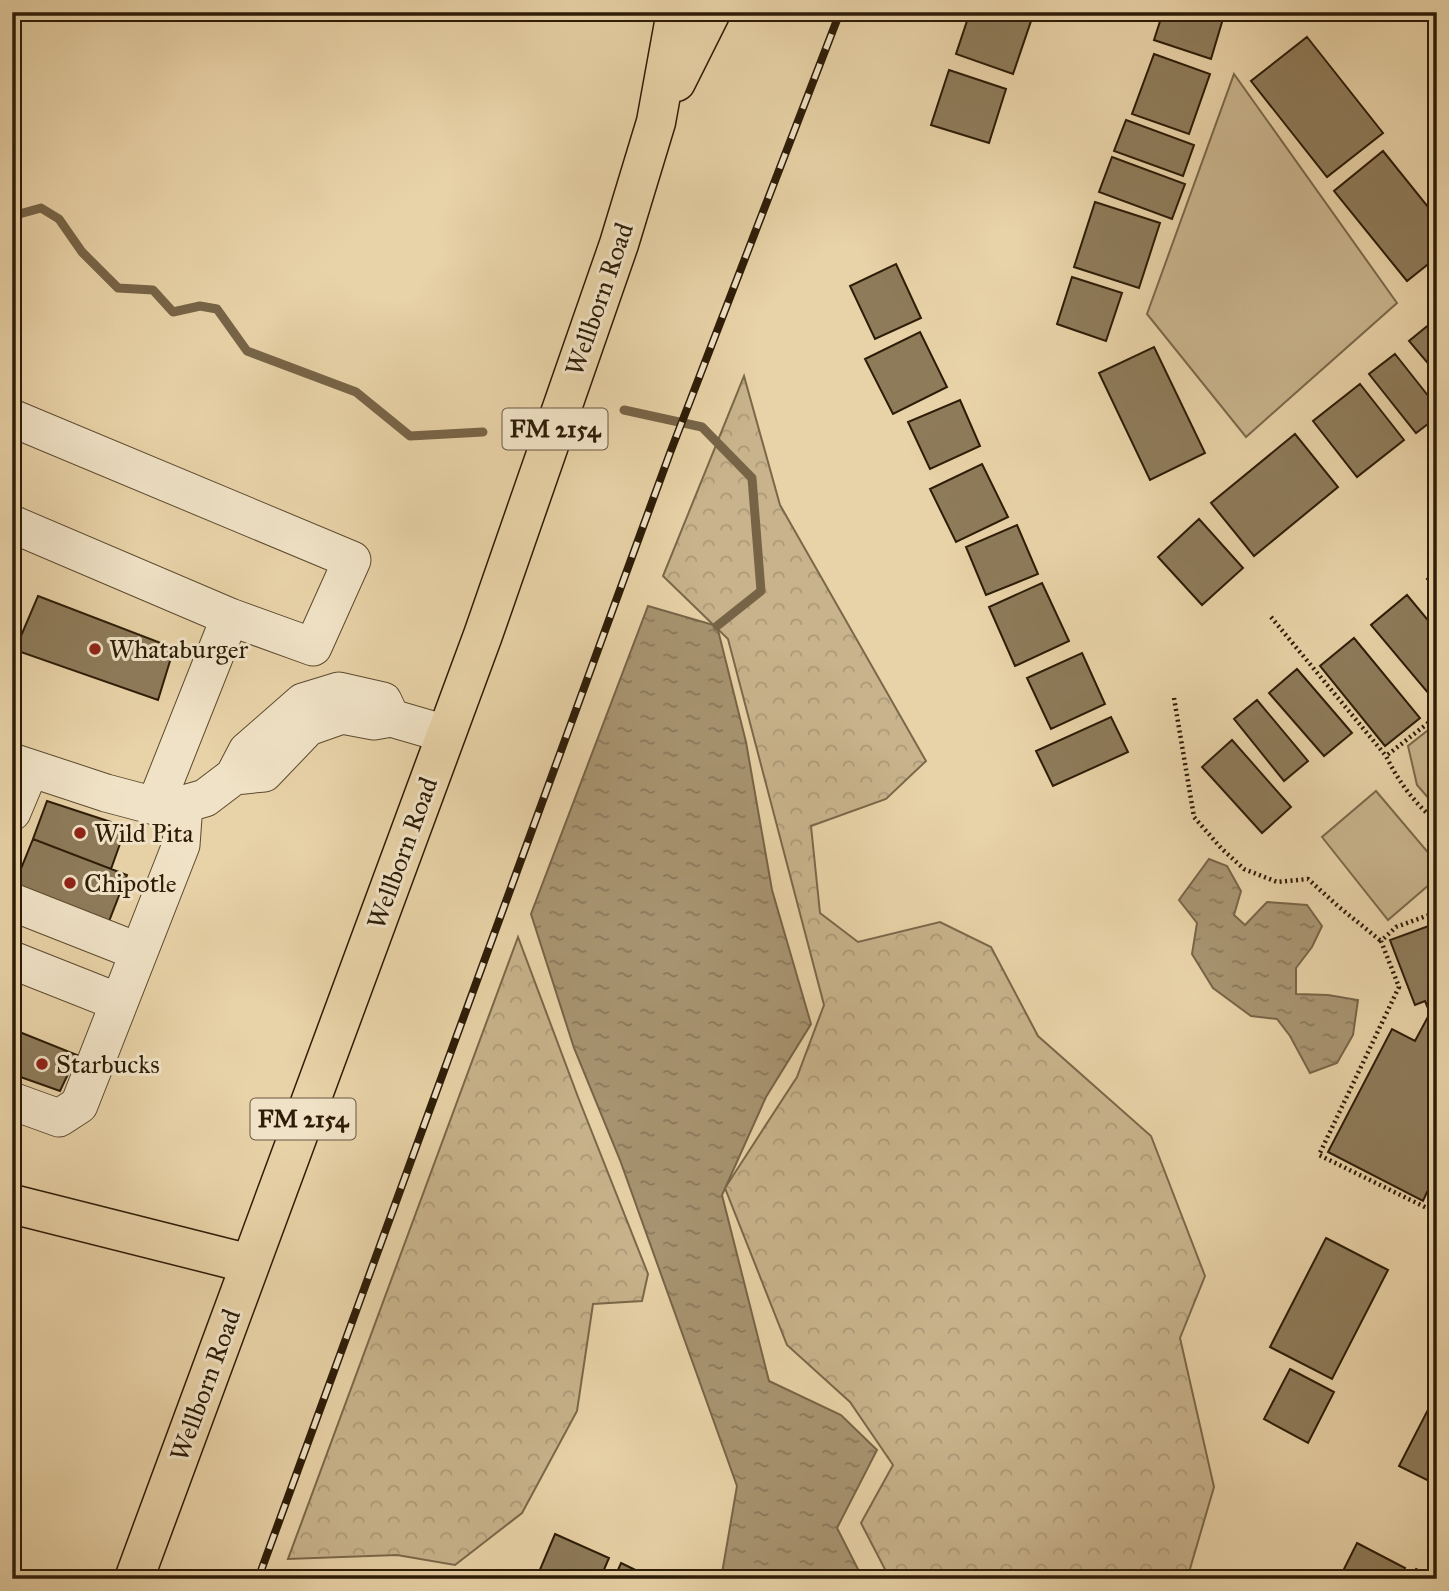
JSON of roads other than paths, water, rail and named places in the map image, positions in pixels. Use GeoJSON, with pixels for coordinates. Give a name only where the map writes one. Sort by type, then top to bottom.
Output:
{"type":"FeatureCollection","features":[{"type":"Feature","properties":{"kind":"main road","name":"Wellborn Road"},"geometry":{"type":"LineString","coordinates":[[134,1579],[483,635],[619,244],[656,122],[676,12]]}},
{"type":"Feature","properties":{"kind":"main road","name":"Wellborn Road"},"geometry":{"type":"LineString","coordinates":[[656,122],[711,12]]}},
{"type":"Feature","properties":{"kind":"main road"},"geometry":{"type":"LineString","coordinates":[[12,1204],[250,1264]]}},
{"type":"Feature","properties":{"kind":"lane"},"geometry":{"type":"LineString","coordinates":[[12,418],[352,560],[313,647],[230,617],[12,524]]}},
{"type":"Feature","properties":{"kind":"lane"},"geometry":{"type":"LineString","coordinates":[[12,1101],[59,1118],[79,1105],[181,845],[170,805],[230,617]]}},
{"type":"Feature","properties":{"kind":"lane"},"geometry":{"type":"LineString","coordinates":[[12,812],[21,765],[106,793],[170,805],[205,798],[234,776],[247,751],[303,702],[340,691],[383,701],[391,718],[446,734]]}},
{"type":"Feature","properties":{"kind":"lane"},"geometry":{"type":"LineString","coordinates":[[12,902],[139,952]]}},
{"type":"Feature","properties":{"kind":"lane"},"geometry":{"type":"LineString","coordinates":[[12,960],[118,1002]]}},
{"type":"Feature","properties":{"kind":"lane"},"geometry":{"type":"LineString","coordinates":[[12,1088],[70,1111]]}},
{"type":"Feature","properties":{"kind":"water"},"geometry":{"type":"Polygon","coordinates":[[[648,606],[717,626],[746,742],[772,890],[811,1024],[766,1097],[722,1195],[769,1381],[841,1415],[877,1450],[837,1528],[863,1579],[721,1579],[737,1486],[620,1160],[574,1048],[531,914],[648,606]]]}},
{"type":"Feature","properties":{"kind":"water"},"geometry":{"type":"Polygon","coordinates":[[[1209,859],[1227,866],[1241,891],[1234,915],[1245,925],[1267,902],[1307,905],[1322,926],[1312,947],[1296,968],[1296,994],[1358,1000],[1353,1035],[1337,1063],[1310,1073],[1290,1036],[1277,1019],[1251,1016],[1213,988],[1192,954],[1197,923],[1179,900],[1209,859]]]}},
{"type":"Feature","properties":{"kind":"waterway"},"geometry":{"type":"LineString","coordinates":[[12,216],[41,208],[59,219],[82,252],[118,288],[153,290],[173,312],[200,306],[217,309],[247,351],[356,392],[410,436],[483,432]]}},
{"type":"Feature","properties":{"kind":"waterway"},"geometry":{"type":"LineString","coordinates":[[624,410],[702,427],[752,478],[761,591],[717,626]]}},
{"type":"Feature","properties":{"kind":"railway"},"geometry":{"type":"LineString","coordinates":[[258,1579],[670,453],[840,12]]}},
{"type":"Feature","properties":{"kind":"place","name":"Whataburger"},"geometry":{"type":"Point","coordinates":[95,649]}},
{"type":"Feature","properties":{"kind":"place","name":"Wild Pita"},"geometry":{"type":"Point","coordinates":[80,833]}},
{"type":"Feature","properties":{"kind":"place","name":"Chipotle"},"geometry":{"type":"Point","coordinates":[70,883]}},
{"type":"Feature","properties":{"kind":"place","name":"Starbucks"},"geometry":{"type":"Point","coordinates":[42,1064]}}]}
